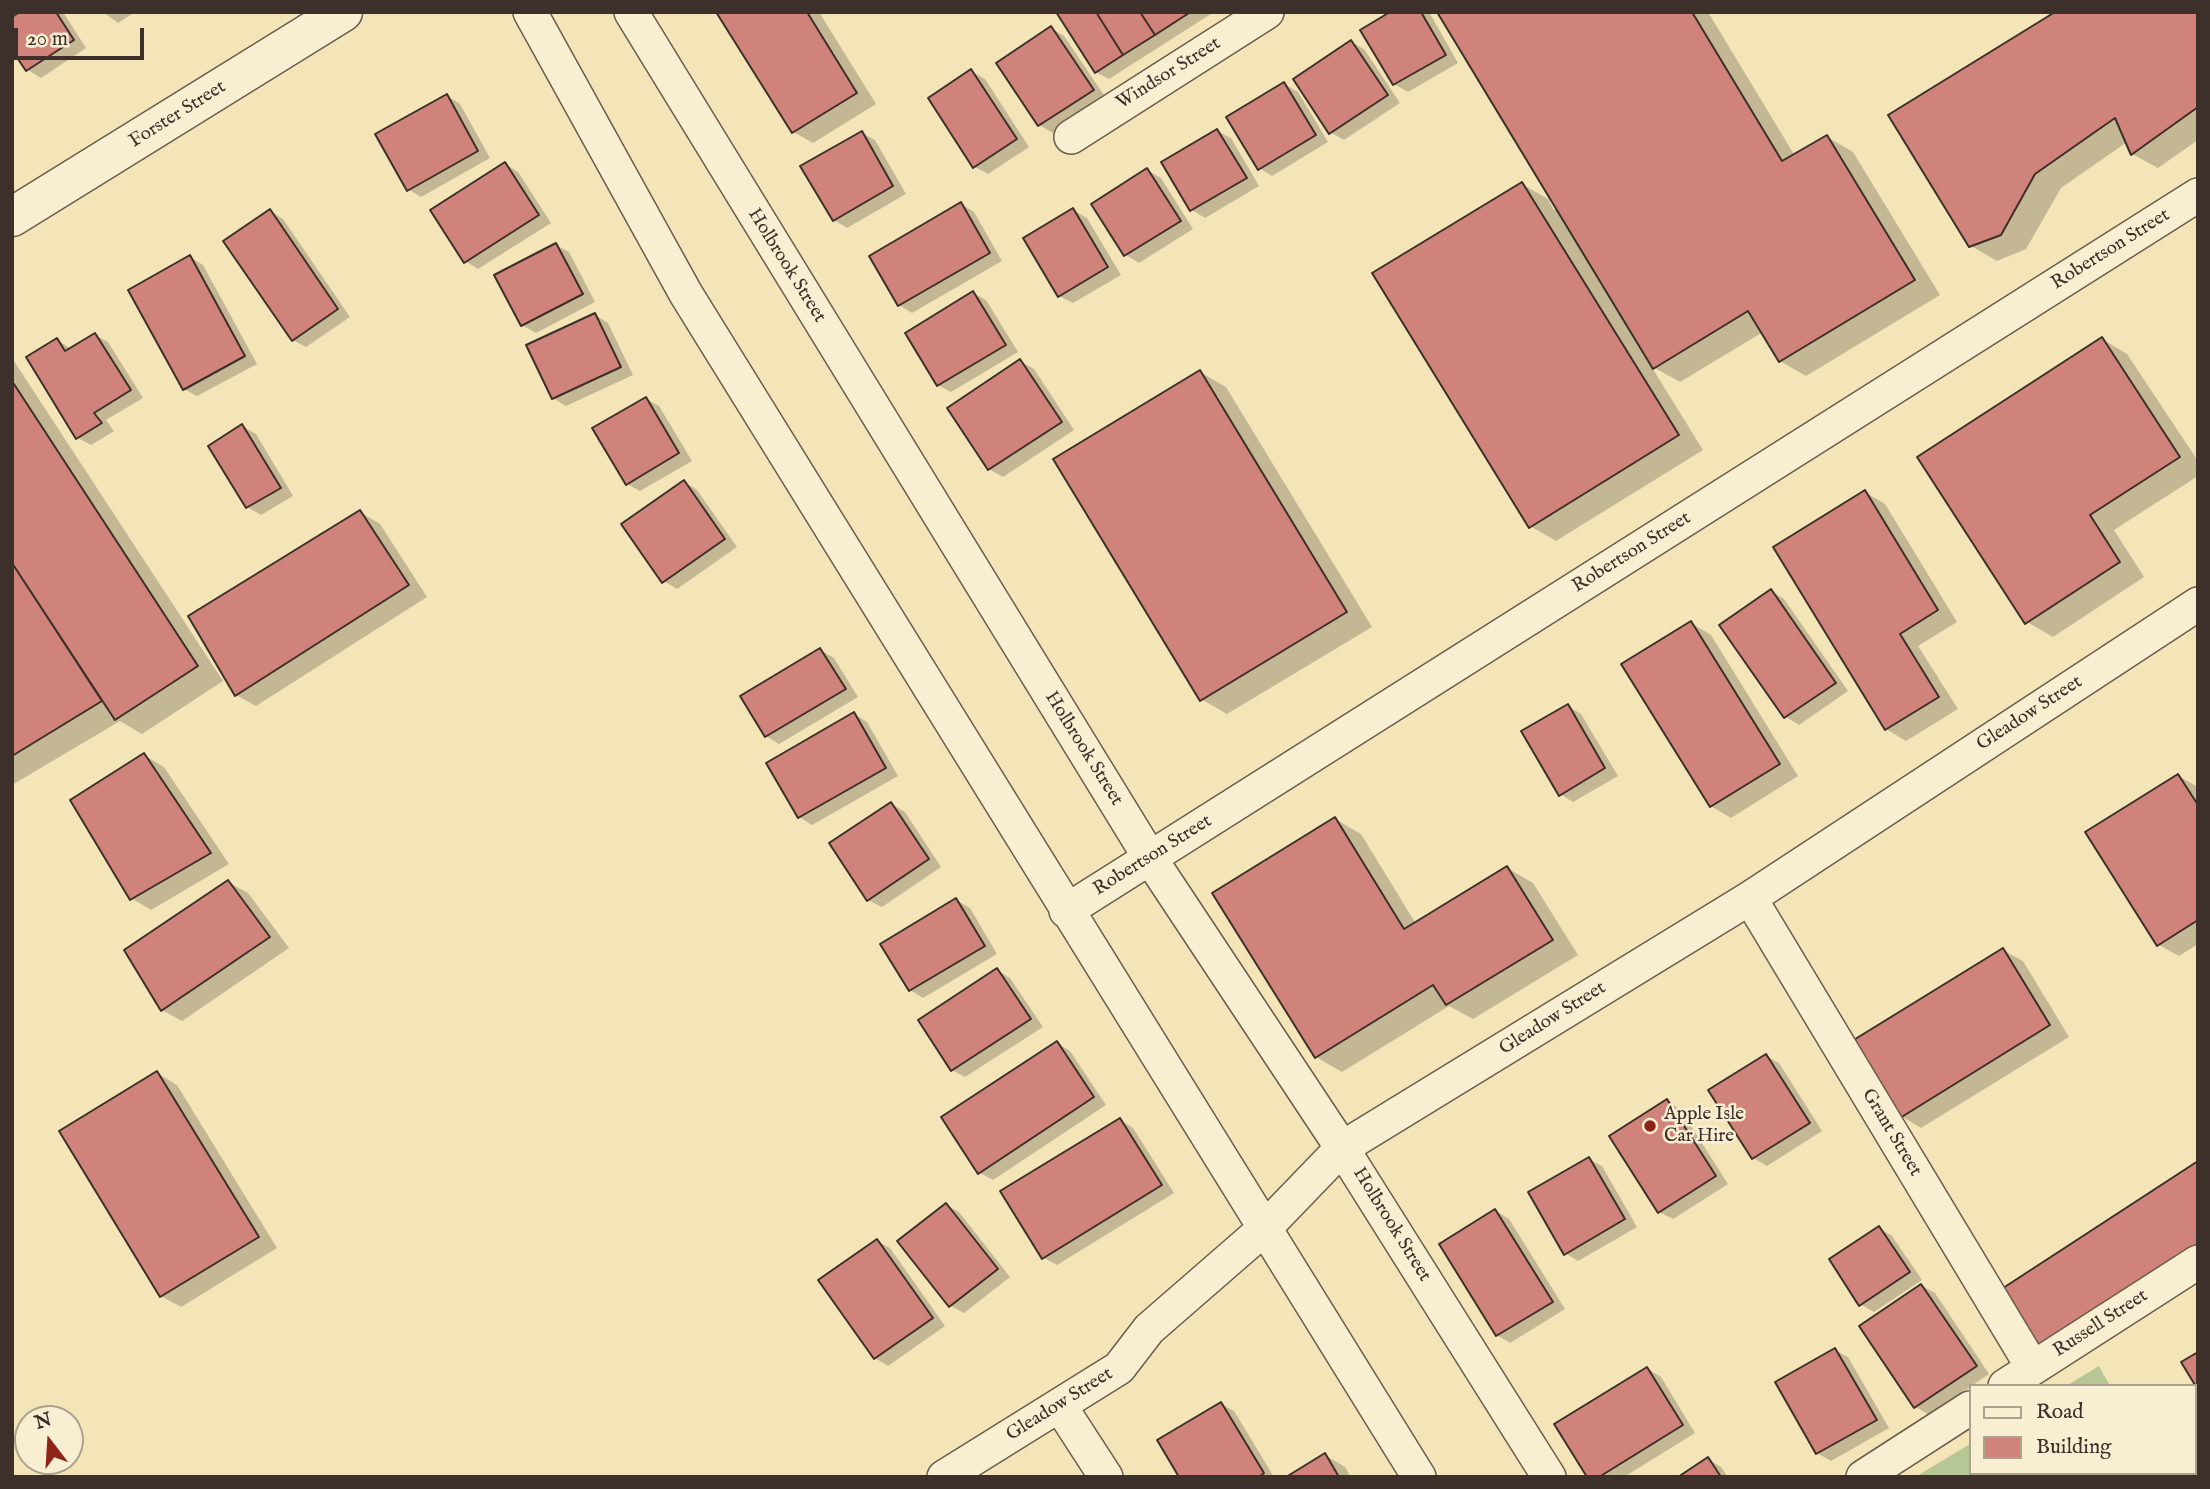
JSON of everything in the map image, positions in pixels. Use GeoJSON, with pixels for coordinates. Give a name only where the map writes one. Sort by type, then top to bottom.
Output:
{"type":"FeatureCollection","features":[{"type":"Feature","properties":{"kind":"street","name":"Forster Street"},"geometry":{"type":"LineString","coordinates":[[12,217],[343,12]]}},
{"type":"Feature","properties":{"kind":"street"},"geometry":{"type":"LineString","coordinates":[[530,12],[686,294],[1419,1477]]}},
{"type":"Feature","properties":{"kind":"street","name":"Holbrook Street"},"geometry":{"type":"LineString","coordinates":[[631,12],[1150,858],[1342,1149],[1549,1477]]}},
{"type":"Feature","properties":{"kind":"street","name":"Windsor Street"},"geometry":{"type":"LineString","coordinates":[[1071,137],[1267,12]]}},
{"type":"Feature","properties":{"kind":"street","name":"Robertson Street"},"geometry":{"type":"LineString","coordinates":[[1066,911],[2198,195]]}},
{"type":"Feature","properties":{"kind":"street","name":"Gleadow Street"},"geometry":{"type":"LineString","coordinates":[[944,1477],[1119,1368],[1149,1329],[1264,1229],[1342,1149],[1750,898],[2198,604]]}},
{"type":"Feature","properties":{"kind":"street","name":"Grant Street"},"geometry":{"type":"LineString","coordinates":[[1750,898],[2033,1368]]}},
{"type":"Feature","properties":{"kind":"street","name":"Russell Street"},"geometry":{"type":"LineString","coordinates":[[2008,1384],[2198,1262]]}},
{"type":"Feature","properties":{"kind":"street"},"geometry":{"type":"LineString","coordinates":[[1060,1406],[1106,1477]]}},
{"type":"Feature","properties":{"kind":"street"},"geometry":{"type":"LineString","coordinates":[[1863,1477],[1968,1409]]}},
{"type":"Feature","properties":{"kind":"green space"},"geometry":{"type":"Polygon","coordinates":[[[2099,1366],[2109,1384],[2069,1384],[2099,1366]]]}},
{"type":"Feature","properties":{"kind":"green space"},"geometry":{"type":"Polygon","coordinates":[[[1968,1445],[1968,1475],[2143,1475],[2140,1477],[1915,1477],[1968,1445]]]}},
{"type":"Feature","properties":{"kind":"building"},"geometry":{"type":"Polygon","coordinates":[[[20,12],[56,12],[74,40],[26,71],[12,50],[12,17],[20,12]]]}},
{"type":"Feature","properties":{"kind":"building"},"geometry":{"type":"Polygon","coordinates":[[[716,12],[807,12],[857,93],[792,133],[716,12]]]}},
{"type":"Feature","properties":{"kind":"building"},"geometry":{"type":"Polygon","coordinates":[[[1056,12],[1096,12],[1123,55],[1095,73],[1056,12]]]}},
{"type":"Feature","properties":{"kind":"building"},"geometry":{"type":"Polygon","coordinates":[[[1096,12],[1140,12],[1155,35],[1123,55],[1096,12]]]}},
{"type":"Feature","properties":{"kind":"building"},"geometry":{"type":"Polygon","coordinates":[[[1140,12],[1188,12],[1189,13],[1155,35],[1140,12]]]}},
{"type":"Feature","properties":{"kind":"building"},"geometry":{"type":"Polygon","coordinates":[[[1390,12],[1421,12],[1446,55],[1393,85],[1360,30],[1390,12]]]}},
{"type":"Feature","properties":{"kind":"building"},"geometry":{"type":"Polygon","coordinates":[[[1437,12],[1692,12],[1782,161],[1827,135],[1915,280],[1779,362],[1748,311],[1653,369],[1437,12]]]}},
{"type":"Feature","properties":{"kind":"building"},"geometry":{"type":"Polygon","coordinates":[[[2055,12],[2198,12],[2198,107],[2131,155],[2115,118],[2035,174],[2001,235],[1969,247],[1888,115],[2055,12]]]}},
{"type":"Feature","properties":{"kind":"building"},"geometry":{"type":"Polygon","coordinates":[[[1051,26],[1094,90],[1038,126],[996,63],[1051,26]]]}},
{"type":"Feature","properties":{"kind":"building"},"geometry":{"type":"Polygon","coordinates":[[[1351,40],[1388,95],[1329,134],[1293,79],[1351,40]]]}},
{"type":"Feature","properties":{"kind":"building"},"geometry":{"type":"Polygon","coordinates":[[[971,69],[1017,139],[973,168],[928,98],[971,69]]]}},
{"type":"Feature","properties":{"kind":"building"},"geometry":{"type":"Polygon","coordinates":[[[1284,82],[1316,135],[1258,170],[1226,117],[1284,82]]]}},
{"type":"Feature","properties":{"kind":"building"},"geometry":{"type":"Polygon","coordinates":[[[447,94],[478,151],[407,191],[375,134],[447,94]]]}},
{"type":"Feature","properties":{"kind":"building"},"geometry":{"type":"Polygon","coordinates":[[[1217,129],[1247,178],[1190,211],[1161,162],[1217,129]]]}},
{"type":"Feature","properties":{"kind":"building"},"geometry":{"type":"Polygon","coordinates":[[[862,131],[893,186],[833,221],[800,166],[862,131]]]}},
{"type":"Feature","properties":{"kind":"building"},"geometry":{"type":"Polygon","coordinates":[[[505,162],[539,215],[464,263],[430,210],[505,162]]]}},
{"type":"Feature","properties":{"kind":"building"},"geometry":{"type":"Polygon","coordinates":[[[1147,168],[1181,221],[1124,256],[1091,204],[1147,168]]]}},
{"type":"Feature","properties":{"kind":"building"},"geometry":{"type":"Polygon","coordinates":[[[1522,182],[1679,435],[1529,528],[1372,273],[1522,182]]]}},
{"type":"Feature","properties":{"kind":"building"},"geometry":{"type":"Polygon","coordinates":[[[961,202],[990,253],[898,306],[869,256],[961,202]]]}},
{"type":"Feature","properties":{"kind":"building"},"geometry":{"type":"Polygon","coordinates":[[[1073,208],[1108,267],[1058,297],[1023,238],[1073,208]]]}},
{"type":"Feature","properties":{"kind":"building"},"geometry":{"type":"Polygon","coordinates":[[[270,209],[338,309],[292,341],[223,241],[270,209]]]}},
{"type":"Feature","properties":{"kind":"building"},"geometry":{"type":"Polygon","coordinates":[[[556,243],[583,294],[521,326],[494,275],[556,243]]]}},
{"type":"Feature","properties":{"kind":"building"},"geometry":{"type":"Polygon","coordinates":[[[190,255],[245,356],[183,390],[128,290],[190,255]]]}},
{"type":"Feature","properties":{"kind":"building"},"geometry":{"type":"Polygon","coordinates":[[[973,291],[1006,345],[937,386],[905,333],[973,291]]]}},
{"type":"Feature","properties":{"kind":"building"},"geometry":{"type":"Polygon","coordinates":[[[595,313],[621,367],[552,399],[526,345],[595,313]]]}},
{"type":"Feature","properties":{"kind":"building"},"geometry":{"type":"Polygon","coordinates":[[[95,333],[131,390],[94,413],[102,423],[76,439],[26,357],[57,338],[65,351],[95,333]]]}},
{"type":"Feature","properties":{"kind":"building"},"geometry":{"type":"Polygon","coordinates":[[[2102,337],[2180,457],[2090,515],[2120,562],[2025,624],[1917,457],[2102,337]]]}},
{"type":"Feature","properties":{"kind":"building"},"geometry":{"type":"Polygon","coordinates":[[[1020,359],[1062,422],[988,470],[947,408],[1020,359]]]}},
{"type":"Feature","properties":{"kind":"building"},"geometry":{"type":"Polygon","coordinates":[[[1200,370],[1347,612],[1200,701],[1053,459],[1200,370]]]}},
{"type":"Feature","properties":{"kind":"building"},"geometry":{"type":"Polygon","coordinates":[[[12,381],[198,666],[115,720],[12,563],[12,381]]]}},
{"type":"Feature","properties":{"kind":"building"},"geometry":{"type":"Polygon","coordinates":[[[646,397],[679,453],[626,485],[592,428],[646,397]]]}},
{"type":"Feature","properties":{"kind":"building"},"geometry":{"type":"Polygon","coordinates":[[[242,424],[281,488],[246,508],[208,446],[242,424]]]}},
{"type":"Feature","properties":{"kind":"building"},"geometry":{"type":"Polygon","coordinates":[[[684,480],[725,539],[662,583],[621,524],[684,480]]]}},
{"type":"Feature","properties":{"kind":"building"},"geometry":{"type":"Polygon","coordinates":[[[1865,490],[1938,610],[1900,634],[1939,697],[1885,730],[1773,547],[1865,490]]]}},
{"type":"Feature","properties":{"kind":"building"},"geometry":{"type":"Polygon","coordinates":[[[360,510],[409,585],[235,696],[188,616],[360,510]]]}},
{"type":"Feature","properties":{"kind":"building"},"geometry":{"type":"Polygon","coordinates":[[[12,563],[102,701],[12,756],[12,563]]]}},
{"type":"Feature","properties":{"kind":"building"},"geometry":{"type":"Polygon","coordinates":[[[1771,589],[1836,683],[1784,718],[1719,625],[1771,589]]]}},
{"type":"Feature","properties":{"kind":"building"},"geometry":{"type":"Polygon","coordinates":[[[1691,621],[1780,764],[1710,807],[1621,664],[1691,621]]]}},
{"type":"Feature","properties":{"kind":"building"},"geometry":{"type":"Polygon","coordinates":[[[820,648],[846,689],[765,737],[740,696],[820,648]]]}},
{"type":"Feature","properties":{"kind":"building"},"geometry":{"type":"Polygon","coordinates":[[[1568,704],[1605,768],[1559,796],[1521,731],[1568,704]]]}},
{"type":"Feature","properties":{"kind":"building"},"geometry":{"type":"Polygon","coordinates":[[[854,712],[886,768],[798,818],[766,763],[854,712]]]}},
{"type":"Feature","properties":{"kind":"building"},"geometry":{"type":"Polygon","coordinates":[[[144,753],[211,853],[130,900],[70,800],[144,753]]]}},
{"type":"Feature","properties":{"kind":"building"},"geometry":{"type":"Polygon","coordinates":[[[2178,774],[2198,805],[2198,920],[2157,946],[2085,832],[2178,774]]]}},
{"type":"Feature","properties":{"kind":"building"},"geometry":{"type":"Polygon","coordinates":[[[891,802],[929,859],[867,901],[829,843],[891,802]]]}},
{"type":"Feature","properties":{"kind":"building"},"geometry":{"type":"Polygon","coordinates":[[[1335,817],[1404,929],[1507,866],[1553,940],[1446,1005],[1433,985],[1315,1058],[1212,893],[1335,817]]]}},
{"type":"Feature","properties":{"kind":"building"},"geometry":{"type":"Polygon","coordinates":[[[228,880],[270,937],[161,1011],[124,950],[228,880]]]}},
{"type":"Feature","properties":{"kind":"building"},"geometry":{"type":"Polygon","coordinates":[[[956,898],[985,946],[909,991],[880,944],[956,898]]]}},
{"type":"Feature","properties":{"kind":"building"},"geometry":{"type":"Polygon","coordinates":[[[2003,948],[2050,1025],[1900,1118],[1852,1041],[2003,948]]]}},
{"type":"Feature","properties":{"kind":"building"},"geometry":{"type":"Polygon","coordinates":[[[997,968],[1031,1019],[951,1071],[918,1020],[997,968]]]}},
{"type":"Feature","properties":{"kind":"building"},"geometry":{"type":"Polygon","coordinates":[[[1057,1041],[1094,1097],[978,1174],[941,1117],[1057,1041]]]}},
{"type":"Feature","properties":{"kind":"building"},"geometry":{"type":"Polygon","coordinates":[[[1766,1054],[1810,1123],[1752,1159],[1708,1090],[1766,1054]]]}},
{"type":"Feature","properties":{"kind":"building"},"geometry":{"type":"Polygon","coordinates":[[[157,1071],[259,1237],[160,1297],[59,1131],[157,1071]]]}},
{"type":"Feature","properties":{"kind":"building"},"geometry":{"type":"Polygon","coordinates":[[[1667,1099],[1716,1176],[1658,1213],[1609,1136],[1667,1099]]]}},
{"type":"Feature","properties":{"kind":"building"},"geometry":{"type":"Polygon","coordinates":[[[1120,1118],[1162,1185],[1042,1259],[1000,1191],[1120,1118]]]}},
{"type":"Feature","properties":{"kind":"building"},"geometry":{"type":"Polygon","coordinates":[[[1589,1157],[1625,1219],[1564,1255],[1528,1192],[1589,1157]]]}},
{"type":"Feature","properties":{"kind":"building"},"geometry":{"type":"Polygon","coordinates":[[[2198,1161],[2198,1248],[2037,1353],[1997,1292],[2198,1161]]]}},
{"type":"Feature","properties":{"kind":"building"},"geometry":{"type":"Polygon","coordinates":[[[946,1203],[998,1269],[949,1307],[897,1241],[946,1203]]]}},
{"type":"Feature","properties":{"kind":"building"},"geometry":{"type":"Polygon","coordinates":[[[1495,1209],[1553,1302],[1496,1336],[1439,1244],[1495,1209]]]}},
{"type":"Feature","properties":{"kind":"building"},"geometry":{"type":"Polygon","coordinates":[[[1879,1226],[1910,1272],[1859,1306],[1829,1259],[1879,1226]]]}},
{"type":"Feature","properties":{"kind":"building"},"geometry":{"type":"Polygon","coordinates":[[[877,1239],[933,1318],[874,1359],[818,1280],[877,1239]]]}},
{"type":"Feature","properties":{"kind":"building"},"geometry":{"type":"Polygon","coordinates":[[[1921,1284],[1977,1366],[1914,1408],[1859,1326],[1921,1284]]]}},
{"type":"Feature","properties":{"kind":"building"},"geometry":{"type":"Polygon","coordinates":[[[1835,1348],[1877,1420],[1816,1454],[1775,1382],[1835,1348]]]}},
{"type":"Feature","properties":{"kind":"building"},"geometry":{"type":"Polygon","coordinates":[[[2198,1352],[2198,1390],[2196,1384],[2181,1362],[2198,1352]]]}},
{"type":"Feature","properties":{"kind":"building"},"geometry":{"type":"Polygon","coordinates":[[[1647,1367],[1683,1425],[1599,1477],[1587,1477],[1554,1424],[1647,1367]]]}},
{"type":"Feature","properties":{"kind":"building"},"geometry":{"type":"Polygon","coordinates":[[[1221,1402],[1264,1473],[1259,1477],[1179,1477],[1157,1440],[1221,1402]]]}},
{"type":"Feature","properties":{"kind":"building"},"geometry":{"type":"Polygon","coordinates":[[[1325,1453],[1339,1477],[1286,1477],[1325,1453]]]}},
{"type":"Feature","properties":{"kind":"building"},"geometry":{"type":"Polygon","coordinates":[[[1708,1457],[1721,1477],[1678,1477],[1708,1457]]]}},
{"type":"Feature","properties":{"kind":"place","name":"Apple Isle Car Hire"},"geometry":{"type":"Point","coordinates":[1650,1126]}}]}
